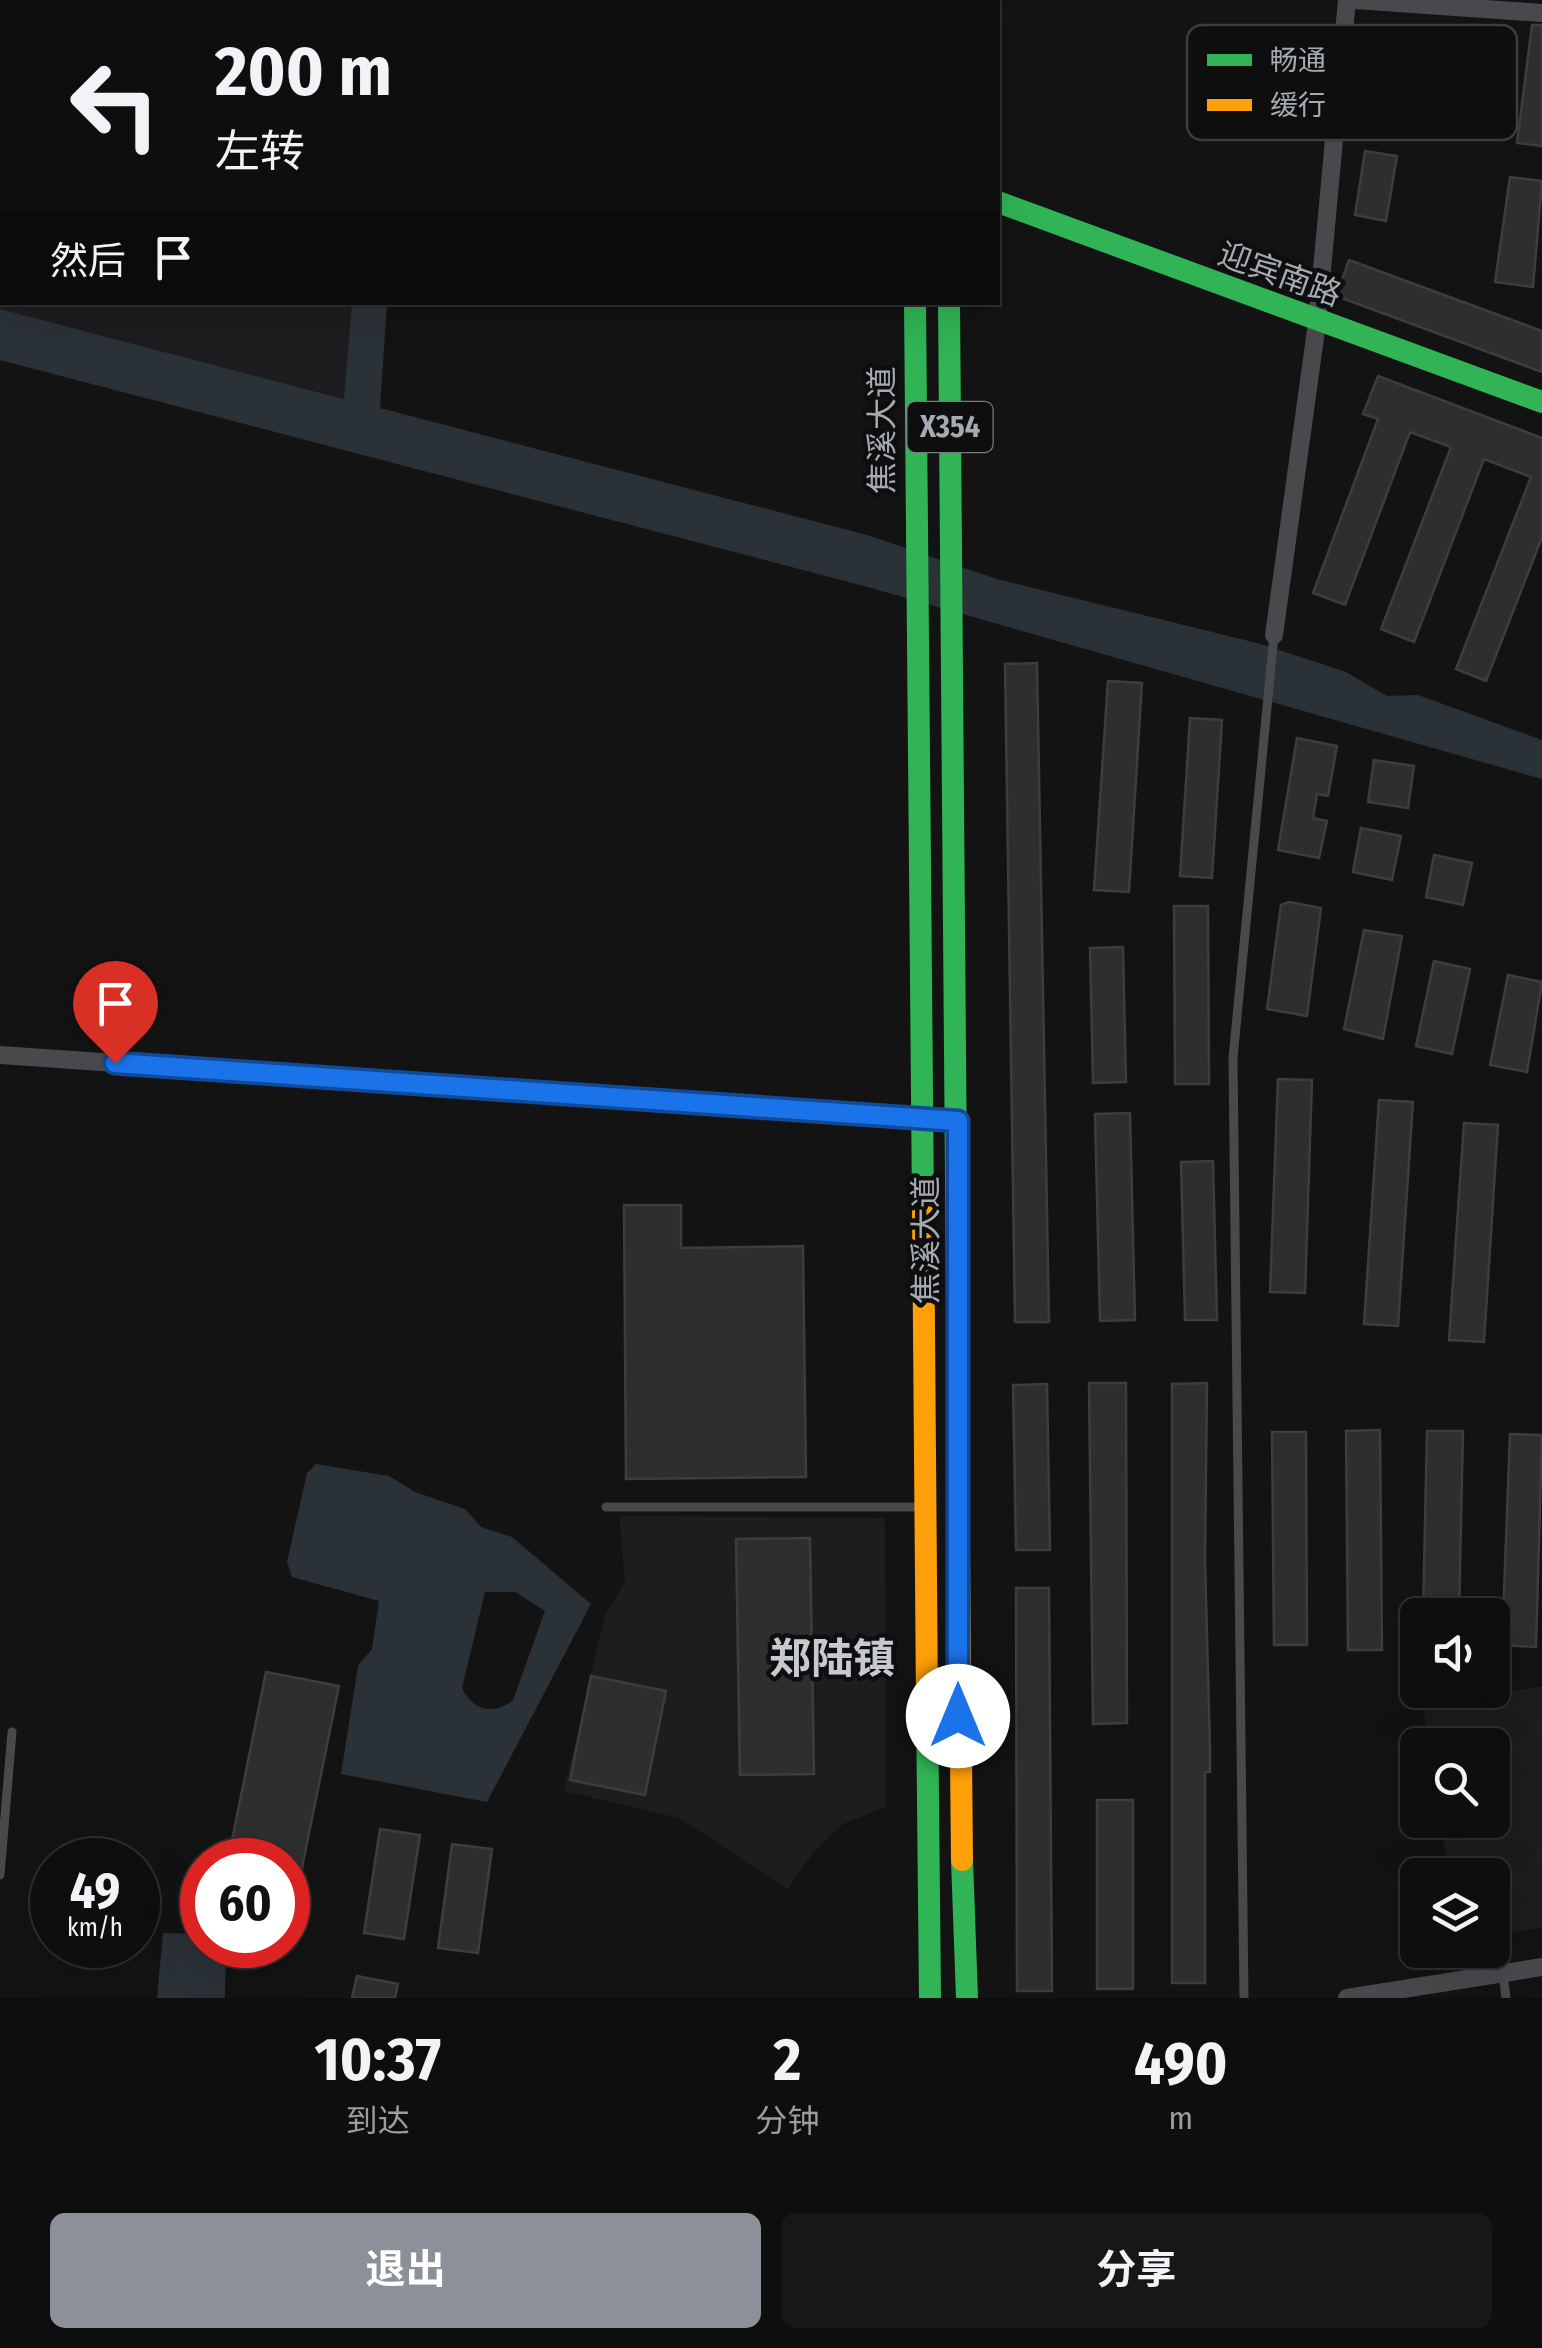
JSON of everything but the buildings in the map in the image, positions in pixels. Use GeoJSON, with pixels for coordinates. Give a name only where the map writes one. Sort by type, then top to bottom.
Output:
{"type":"FeatureCollection","features":[{"type":"Feature","properties":{"kind":"main road","name":"迎宾南路"},"geometry":{"type":"LineString","coordinates":[[1000,203],[1542,402]]}},
{"type":"Feature","properties":{"kind":"main road","name":"焦溪大道"},"geometry":{"type":"LineString","coordinates":[[915,305],[930,1998]]}},
{"type":"Feature","properties":{"kind":"main road","name":"焦溪大道"},"geometry":{"type":"LineString","coordinates":[[949,305],[958,1121],[958,1755],[968,1998]]}},
{"type":"Feature","properties":{"kind":"street"},"geometry":{"type":"LineString","coordinates":[[1345,25],[1347,0]]}},
{"type":"Feature","properties":{"kind":"street"},"geometry":{"type":"LineString","coordinates":[[1355,0],[1542,13]]}},
{"type":"Feature","properties":{"kind":"street"},"geometry":{"type":"LineString","coordinates":[[1274,635],[1318,322],[1334,140]]}},
{"type":"Feature","properties":{"kind":"street"},"geometry":{"type":"LineString","coordinates":[[0,1055],[958,1121]]}},
{"type":"Feature","properties":{"kind":"street"},"geometry":{"type":"LineString","coordinates":[[1348,1998],[1542,1967]]}},
{"type":"Feature","properties":{"kind":"lane"},"geometry":{"type":"LineString","coordinates":[[1244,1998],[1233,1058],[1274,635]]}},
{"type":"Feature","properties":{"kind":"lane"},"geometry":{"type":"LineString","coordinates":[[606,1507],[928,1508]]}},
{"type":"Feature","properties":{"kind":"lane"},"geometry":{"type":"LineString","coordinates":[[0,1875],[12,1732]]}},
{"type":"Feature","properties":{"kind":"lane"},"geometry":{"type":"LineString","coordinates":[[1503,1972],[1506,1998]]}},
{"type":"Feature","properties":{"kind":"shaded area"},"geometry":{"type":"Polygon","coordinates":[[[0,305],[352,305],[345,399],[0,309],[0,305]]]}},
{"type":"Feature","properties":{"kind":"shaded area"},"geometry":{"type":"Polygon","coordinates":[[[352,305],[387,305],[380,408],[867,535],[997,579],[1261,644],[1346,672],[1387,696],[1418,695],[1542,740],[1542,779],[864,586],[0,360],[0,309],[344,399],[352,305]]]}},
{"type":"Feature","properties":{"kind":"shaded area"},"geometry":{"type":"Polygon","coordinates":[[[316,1464],[389,1476],[415,1492],[465,1509],[481,1527],[512,1537],[591,1604],[487,1802],[341,1774],[358,1666],[372,1649],[379,1601],[292,1577],[287,1562],[307,1473],[316,1464]],[[485,1592],[462,1688],[477,1706],[498,1708],[513,1700],[545,1611],[515,1592],[485,1592]]]}},
{"type":"Feature","properties":{"kind":"shaded area"},"geometry":{"type":"Polygon","coordinates":[[[619,1516],[885,1518],[886,1807],[843,1824],[813,1853],[788,1889],[679,1818],[564,1791],[604,1618],[625,1581],[619,1516]]]}},
{"type":"Feature","properties":{"kind":"shaded area"},"geometry":{"type":"Polygon","coordinates":[[[1542,1686],[1542,1928],[1510,1933],[1510,1858],[1446,1858],[1443,1838],[1510,1838],[1510,1728],[1426,1728],[1423,1708],[1510,1708],[1510,1692],[1542,1686]]]}},
{"type":"Feature","properties":{"kind":"shaded area"},"geometry":{"type":"Polygon","coordinates":[[[163,1933],[180,1933],[180,1968],[226,1968],[225,1998],[157,1998],[163,1933]]]}},
{"type":"Feature","properties":{"kind":"traffic: fast"},"geometry":{"type":"LineString","coordinates":[[1000,203],[1542,402]]}},
{"type":"Feature","properties":{"kind":"traffic: fast"},"geometry":{"type":"LineString","coordinates":[[915,305],[923,1207]]}},
{"type":"Feature","properties":{"kind":"traffic: fast"},"geometry":{"type":"LineString","coordinates":[[949,305],[959,1550]]}},
{"type":"Feature","properties":{"kind":"traffic: fast"},"geometry":{"type":"LineString","coordinates":[[927,1703],[930,1998]]}},
{"type":"Feature","properties":{"kind":"traffic: fast"},"geometry":{"type":"LineString","coordinates":[[962,1860],[967,1998]]}},
{"type":"Feature","properties":{"kind":"traffic: slow"},"geometry":{"type":"LineString","coordinates":[[923,1207],[927,1703]]}},
{"type":"Feature","properties":{"kind":"traffic: slow"},"geometry":{"type":"LineString","coordinates":[[959,1550],[962,1860]]}},
{"type":"Feature","properties":{"kind":"district","name":"郑陆镇"},"geometry":{"type":"Point","coordinates":[832,1659]}},
{"type":"Feature","properties":{"kind":"route"},"geometry":{"type":"LineString","coordinates":[[115,1063],[958,1121],[958,1716]]}}]}
